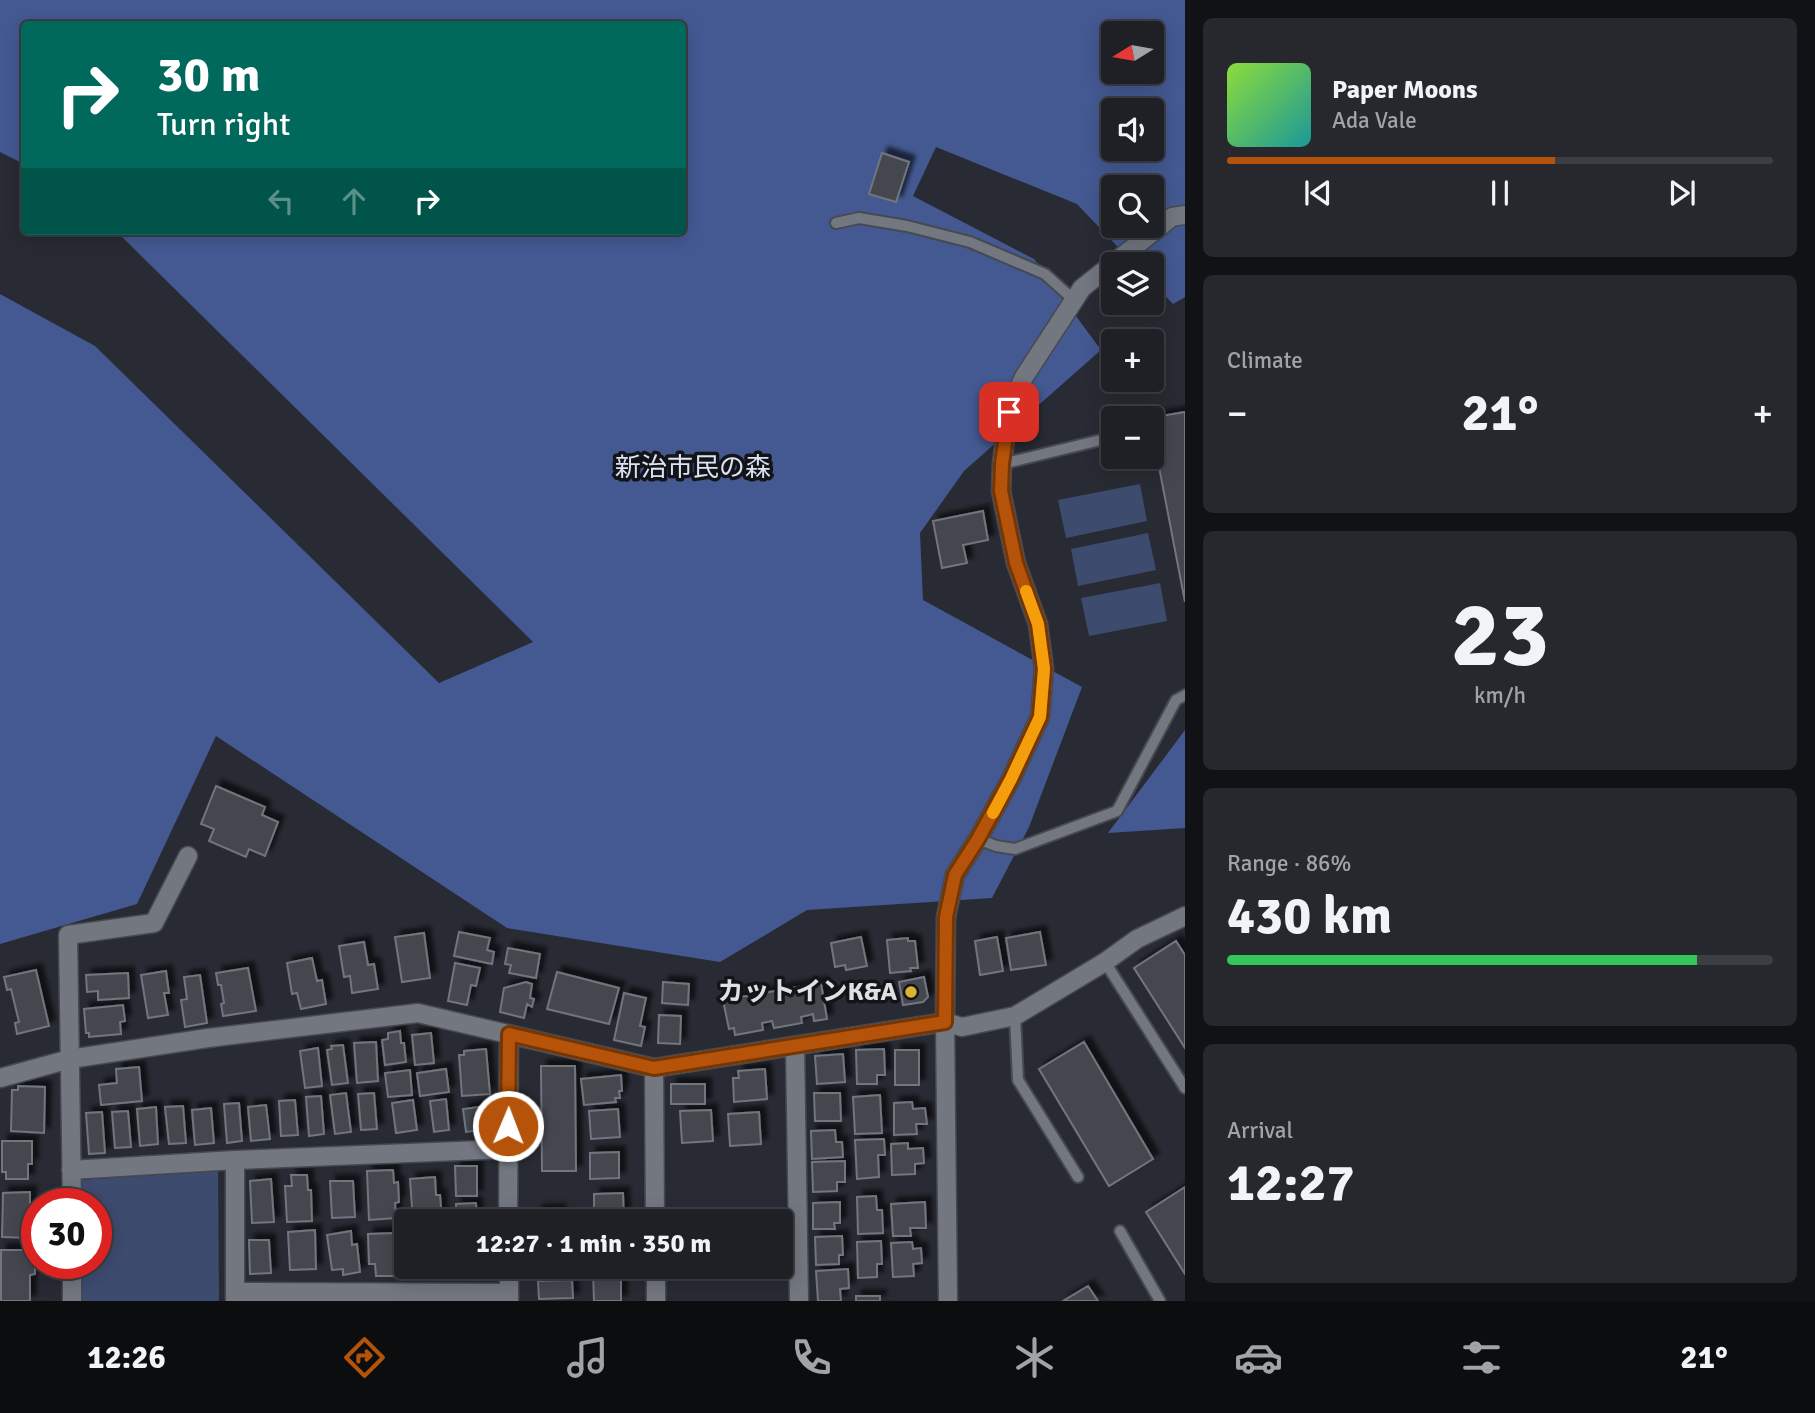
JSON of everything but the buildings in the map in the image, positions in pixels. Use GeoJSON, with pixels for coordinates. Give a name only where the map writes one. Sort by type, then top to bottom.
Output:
{"type":"FeatureCollection","features":[{"type":"Feature","properties":{"kind":"street"},"geometry":{"type":"LineString","coordinates":[[948,1301],[946,917],[955,875],[1011,779],[1040,717],[1044,669],[1038,624],[1016,563],[1001,491],[1009,412],[1024,377],[1082,288],[1172,217],[1185,215]]}},
{"type":"Feature","properties":{"kind":"street"},"geometry":{"type":"LineString","coordinates":[[72,1188],[68,935],[154,923],[188,856]]}},
{"type":"Feature","properties":{"kind":"street"},"geometry":{"type":"LineString","coordinates":[[0,1078],[70,1059],[208,1038],[418,1013],[654,1068],[945,1022],[962,1027],[1015,1016],[1105,962],[1137,939],[1185,916]]}},
{"type":"Feature","properties":{"kind":"street"},"geometry":{"type":"LineString","coordinates":[[508,1209],[509,1034]]}},
{"type":"Feature","properties":{"kind":"street"},"geometry":{"type":"LineString","coordinates":[[796,1046],[799,1301]]}},
{"type":"Feature","properties":{"kind":"street"},"geometry":{"type":"LineString","coordinates":[[654,1068],[655,1209]]}},
{"type":"Feature","properties":{"kind":"street"},"geometry":{"type":"LineString","coordinates":[[71,1170],[235,1160],[508,1149]]}},
{"type":"Feature","properties":{"kind":"street"},"geometry":{"type":"LineString","coordinates":[[235,1160],[235,1296],[509,1297],[509,1279]]}},
{"type":"Feature","properties":{"kind":"street"},"geometry":{"type":"LineString","coordinates":[[72,1279],[72,1301]]}},
{"type":"Feature","properties":{"kind":"street"},"geometry":{"type":"LineString","coordinates":[[656,1279],[656,1301]]}},
{"type":"Feature","properties":{"kind":"lane"},"geometry":{"type":"LineString","coordinates":[[836,223],[859,218],[907,226],[970,242],[1045,274],[1075,300]]}},
{"type":"Feature","properties":{"kind":"lane"},"geometry":{"type":"LineString","coordinates":[[1002,464],[1101,440]]}},
{"type":"Feature","properties":{"kind":"lane"},"geometry":{"type":"LineString","coordinates":[[978,839],[1015,849],[1117,811],[1176,700],[1185,695]]}},
{"type":"Feature","properties":{"kind":"lane"},"geometry":{"type":"LineString","coordinates":[[1105,962],[1185,1088]]}},
{"type":"Feature","properties":{"kind":"lane"},"geometry":{"type":"LineString","coordinates":[[1015,1016],[1018,1080],[1078,1177]]}},
{"type":"Feature","properties":{"kind":"lane"},"geometry":{"type":"LineString","coordinates":[[1120,1231],[1160,1301]]}},
{"type":"Feature","properties":{"kind":"shaded area"},"geometry":{"type":"Polygon","coordinates":[[[1140,484],[1147,521],[1066,538],[1058,500],[1140,484]]]}},
{"type":"Feature","properties":{"kind":"shaded area"},"geometry":{"type":"Polygon","coordinates":[[[1148,533],[1156,570],[1078,586],[1071,549],[1148,533]]]}},
{"type":"Feature","properties":{"kind":"shaded area"},"geometry":{"type":"Polygon","coordinates":[[[1160,583],[1167,621],[1089,636],[1081,598],[1160,583]]]}},
{"type":"Feature","properties":{"kind":"shaded area"},"geometry":{"type":"Polygon","coordinates":[[[218,1171],[219,1301],[81,1301],[81,1279],[112,1279],[112,1188],[80,1188],[80,1180],[218,1171]]]}},
{"type":"Feature","properties":{"kind":"green space","name":"新治市民の森"},"geometry":{"type":"Polygon","coordinates":[[[0,0],[1185,0],[1185,297],[1173,304],[1164,295],[1164,252],[1123,252],[1109,238],[1164,238],[1164,175],[1101,175],[1101,229],[1077,204],[936,147],[913,196],[1034,259],[1101,350],[964,471],[920,533],[923,600],[1082,687],[1029,827],[992,898],[807,910],[720,962],[507,928],[216,736],[137,904],[0,944],[0,294],[95,346],[439,683],[533,642],[120,235],[686,235],[686,21],[21,21],[21,162],[0,152],[0,0]]]}},
{"type":"Feature","properties":{"kind":"green space"},"geometry":{"type":"Polygon","coordinates":[[[1185,730],[1185,828],[1108,833],[1185,730]]]}},
{"type":"Feature","properties":{"kind":"slow traffic"},"geometry":{"type":"LineString","coordinates":[[993,813],[1040,717],[1044,669],[1038,624],[1026,591]]}},
{"type":"Feature","properties":{"kind":"place","name":"カットインK&A"},"geometry":{"type":"Point","coordinates":[911,992]}},
{"type":"Feature","properties":{"kind":"route"},"geometry":{"type":"LineString","coordinates":[[508,1126],[509,1034],[654,1068],[945,1022],[944,937],[955,875],[1011,779],[1040,717],[1044,669],[1038,624],[1016,563],[1001,491],[1009,412]]}}]}
